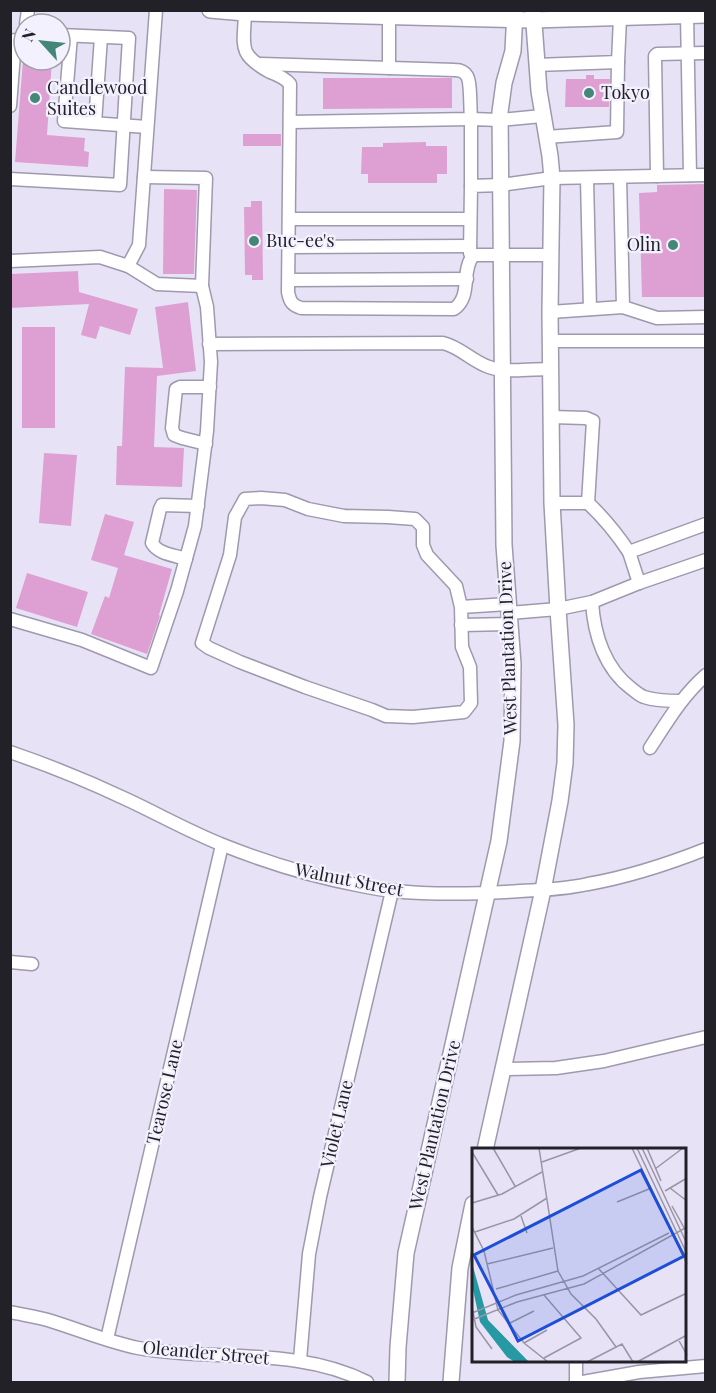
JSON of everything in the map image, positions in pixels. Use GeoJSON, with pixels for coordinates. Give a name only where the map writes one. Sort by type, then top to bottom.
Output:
{"type":"FeatureCollection","features":[{"type":"Feature","properties":{"kind":"main road"},"geometry":{"type":"LineString","coordinates":[[210,10],[245,13],[389,16],[533,15],[596,19],[705,15]]}},
{"type":"Feature","properties":{"kind":"main road"},"geometry":{"type":"LineString","coordinates":[[583,10],[596,19]]}},
{"type":"Feature","properties":{"kind":"main road","name":"West Plantation Drive"},"geometry":{"type":"LineString","coordinates":[[397,1383],[406,1253],[499,841],[512,741],[513,664],[504,545],[500,120],[504,83],[513,51],[515,15]]}},
{"type":"Feature","properties":{"kind":"main road"},"geometry":{"type":"LineString","coordinates":[[485,1148],[543,890],[565,763],[566,725],[552,503],[550,312],[552,178],[536,65],[533,15]]}},
{"type":"Feature","properties":{"kind":"main road"},"geometry":{"type":"LineString","coordinates":[[451,1383],[460,1268],[472,1209]]}},
{"type":"Feature","properties":{"kind":"street"},"geometry":{"type":"LineString","coordinates":[[128,266],[139,246],[156,10]]}},
{"type":"Feature","properties":{"kind":"street"},"geometry":{"type":"LineString","coordinates":[[245,13],[244,50],[246,54],[257,64],[289,82],[289,300],[301,308],[454,309],[463,300],[470,251],[471,119],[468,76],[461,70],[257,64]]}},
{"type":"Feature","properties":{"kind":"street"},"geometry":{"type":"LineString","coordinates":[[687,15],[690,175]]}},
{"type":"Feature","properties":{"kind":"street"},"geometry":{"type":"LineString","coordinates":[[389,16],[389,68]]}},
{"type":"Feature","properties":{"kind":"street"},"geometry":{"type":"LineString","coordinates":[[546,137],[617,132],[620,18]]}},
{"type":"Feature","properties":{"kind":"street"},"geometry":{"type":"LineString","coordinates":[[10,178],[120,184],[129,38],[72,36]]}},
{"type":"Feature","properties":{"kind":"street"},"geometry":{"type":"LineString","coordinates":[[95,123],[101,38]]}},
{"type":"Feature","properties":{"kind":"street"},"geometry":{"type":"LineString","coordinates":[[657,176],[655,56],[657,54],[705,53]]}},
{"type":"Feature","properties":{"kind":"street"},"geometry":{"type":"LineString","coordinates":[[536,65],[618,62]]}},
{"type":"Feature","properties":{"kind":"street"},"geometry":{"type":"LineString","coordinates":[[10,106],[14,72]]}},
{"type":"Feature","properties":{"kind":"street"},"geometry":{"type":"LineString","coordinates":[[65,72],[64,121],[147,127]]}},
{"type":"Feature","properties":{"kind":"street"},"geometry":{"type":"LineString","coordinates":[[290,122],[500,120],[542,116]]}},
{"type":"Feature","properties":{"kind":"street"},"geometry":{"type":"LineString","coordinates":[[471,186],[501,185],[552,178],[705,175]]}},
{"type":"Feature","properties":{"kind":"street"},"geometry":{"type":"LineString","coordinates":[[10,619],[82,640],[151,668],[186,559],[198,506],[210,387],[211,362],[207,307],[202,286],[206,178],[144,177]]}},
{"type":"Feature","properties":{"kind":"street"},"geometry":{"type":"LineString","coordinates":[[620,177],[623,307]]}},
{"type":"Feature","properties":{"kind":"street"},"geometry":{"type":"LineString","coordinates":[[587,178],[590,309]]}},
{"type":"Feature","properties":{"kind":"street"},"geometry":{"type":"LineString","coordinates":[[289,219],[470,219]]}},
{"type":"Feature","properties":{"kind":"street"},"geometry":{"type":"LineString","coordinates":[[289,247],[470,251],[476,255],[502,256],[551,255]]}},
{"type":"Feature","properties":{"kind":"street"},"geometry":{"type":"LineString","coordinates":[[10,261],[100,257],[128,266],[156,284],[202,286]]}},
{"type":"Feature","properties":{"kind":"street"},"geometry":{"type":"LineString","coordinates":[[289,280],[467,279]]}},
{"type":"Feature","properties":{"kind":"street"},"geometry":{"type":"LineString","coordinates":[[550,312],[623,307],[657,318],[705,316]]}},
{"type":"Feature","properties":{"kind":"street"},"geometry":{"type":"LineString","coordinates":[[550,341],[705,341]]}},
{"type":"Feature","properties":{"kind":"street"},"geometry":{"type":"LineString","coordinates":[[209,344],[443,343],[454,346],[484,365],[502,370],[550,369]]}},
{"type":"Feature","properties":{"kind":"street"},"geometry":{"type":"LineString","coordinates":[[206,444],[174,435],[172,428],[176,390],[180,387],[210,387]]}},
{"type":"Feature","properties":{"kind":"street"},"geometry":{"type":"LineString","coordinates":[[551,417],[586,418],[593,421],[588,503]]}},
{"type":"Feature","properties":{"kind":"street"},"geometry":{"type":"LineString","coordinates":[[244,499],[285,500],[344,516],[415,519],[423,527],[423,545],[427,555],[456,586],[461,607],[462,647],[470,667],[471,703],[464,712],[430,716],[386,716],[240,662],[202,643],[230,555],[235,517],[244,499]]}},
{"type":"Feature","properties":{"kind":"street"},"geometry":{"type":"LineString","coordinates":[[552,503],[588,503],[603,518],[629,552],[639,583]]}},
{"type":"Feature","properties":{"kind":"street"},"geometry":{"type":"LineString","coordinates":[[186,559],[163,552],[155,548],[152,543],[162,505],[198,506]]}},
{"type":"Feature","properties":{"kind":"street"},"geometry":{"type":"LineString","coordinates":[[629,552],[705,524]]}},
{"type":"Feature","properties":{"kind":"street"},"geometry":{"type":"LineString","coordinates":[[461,625],[509,614],[558,609],[592,602],[705,560]]}},
{"type":"Feature","properties":{"kind":"street"},"geometry":{"type":"LineString","coordinates":[[592,602],[600,644],[609,665],[624,684],[641,696],[655,700],[681,701]]}},
{"type":"Feature","properties":{"kind":"street"},"geometry":{"type":"LineString","coordinates":[[461,607],[509,614]]}},
{"type":"Feature","properties":{"kind":"street"},"geometry":{"type":"LineString","coordinates":[[650,748],[681,701],[705,675]]}},
{"type":"Feature","properties":{"kind":"street","name":"Walnut Street"},"geometry":{"type":"LineString","coordinates":[[10,752],[77,777],[222,845],[293,870],[392,891],[487,894],[587,885],[682,859],[705,849]]}},
{"type":"Feature","properties":{"kind":"street","name":"Tearose Lane"},"geometry":{"type":"LineString","coordinates":[[107,1339],[222,845]]}},
{"type":"Feature","properties":{"kind":"street","name":"Violet Lane"},"geometry":{"type":"LineString","coordinates":[[300,1360],[309,1254],[320,1197],[392,891]]}},
{"type":"Feature","properties":{"kind":"street"},"geometry":{"type":"LineString","coordinates":[[10,962],[32,964]]}},
{"type":"Feature","properties":{"kind":"street"},"geometry":{"type":"LineString","coordinates":[[504,1069],[556,1068],[604,1061],[705,1037]]}},
{"type":"Feature","properties":{"kind":"street","name":"Oleander Street"},"geometry":{"type":"LineString","coordinates":[[10,1312],[48,1320],[136,1347],[171,1353],[300,1360],[355,1376],[367,1383]]}},
{"type":"Feature","properties":{"kind":"street"},"geometry":{"type":"LineString","coordinates":[[576,1363],[576,1383]]}},
{"type":"Feature","properties":{"kind":"street"},"geometry":{"type":"LineString","coordinates":[[584,1383],[639,1372],[705,1366]]}},
{"type":"Feature","properties":{"kind":"building","name":"Candlewood Suites"},"geometry":{"type":"Polygon","coordinates":[[[22,72],[51,72],[47,135],[85,138],[84,151],[89,152],[88,167],[15,162],[22,72]]]}},
{"type":"Feature","properties":{"kind":"building","name":"Tokyo"},"geometry":{"type":"Polygon","coordinates":[[[586,75],[594,75],[594,79],[610,79],[609,107],[565,107],[566,79],[586,79],[586,75]]]}},
{"type":"Feature","properties":{"kind":"building"},"geometry":{"type":"Polygon","coordinates":[[[323,78],[452,78],[452,108],[323,109],[323,78]]]}},
{"type":"Feature","properties":{"kind":"building"},"geometry":{"type":"Polygon","coordinates":[[[243,134],[281,134],[281,146],[243,146],[243,134]]]}},
{"type":"Feature","properties":{"kind":"building"},"geometry":{"type":"Polygon","coordinates":[[[426,142],[426,146],[447,146],[447,174],[437,174],[437,183],[368,183],[368,174],[361,174],[362,147],[383,147],[383,143],[426,142]]]}},
{"type":"Feature","properties":{"kind":"building","name":"Olin"},"geometry":{"type":"Polygon","coordinates":[[[705,184],[705,297],[642,297],[639,193],[657,192],[657,185],[705,184]]]}},
{"type":"Feature","properties":{"kind":"building"},"geometry":{"type":"Polygon","coordinates":[[[164,189],[197,190],[194,274],[163,274],[164,189]]]}},
{"type":"Feature","properties":{"kind":"building","name":"Buc-ee's"},"geometry":{"type":"Polygon","coordinates":[[[251,201],[262,201],[263,280],[252,280],[252,275],[245,275],[244,207],[251,207],[251,201]]]}},
{"type":"Feature","properties":{"kind":"building"},"geometry":{"type":"Polygon","coordinates":[[[78,271],[79,292],[138,309],[130,335],[100,326],[96,339],[81,335],[89,304],[10,308],[10,274],[78,271]]]}},
{"type":"Feature","properties":{"kind":"building"},"geometry":{"type":"Polygon","coordinates":[[[188,302],[196,371],[157,376],[154,447],[184,448],[182,487],[116,485],[117,446],[122,446],[125,367],[163,368],[155,307],[188,302]]]}},
{"type":"Feature","properties":{"kind":"building"},"geometry":{"type":"Polygon","coordinates":[[[22,327],[55,327],[55,428],[22,428],[22,327]]]}},
{"type":"Feature","properties":{"kind":"building"},"geometry":{"type":"Polygon","coordinates":[[[44,453],[77,455],[71,526],[39,523],[44,453]]]}},
{"type":"Feature","properties":{"kind":"building"},"geometry":{"type":"Polygon","coordinates":[[[105,514],[134,522],[124,555],[172,569],[147,654],[91,634],[105,596],[109,598],[118,568],[91,560],[105,514]]]}},
{"type":"Feature","properties":{"kind":"building"},"geometry":{"type":"Polygon","coordinates":[[[27,573],[88,592],[77,627],[16,608],[27,573]]]}},
{"type":"Feature","properties":{"kind":"place","name":"Tokyo"},"geometry":{"type":"Point","coordinates":[589,93]}},
{"type":"Feature","properties":{"kind":"place","name":"Candlewood Suites"},"geometry":{"type":"Point","coordinates":[35,98]}},
{"type":"Feature","properties":{"kind":"place","name":"Buc-ee's"},"geometry":{"type":"Point","coordinates":[254,241]}},
{"type":"Feature","properties":{"kind":"place","name":"Olin"},"geometry":{"type":"Point","coordinates":[673,245]}}]}
